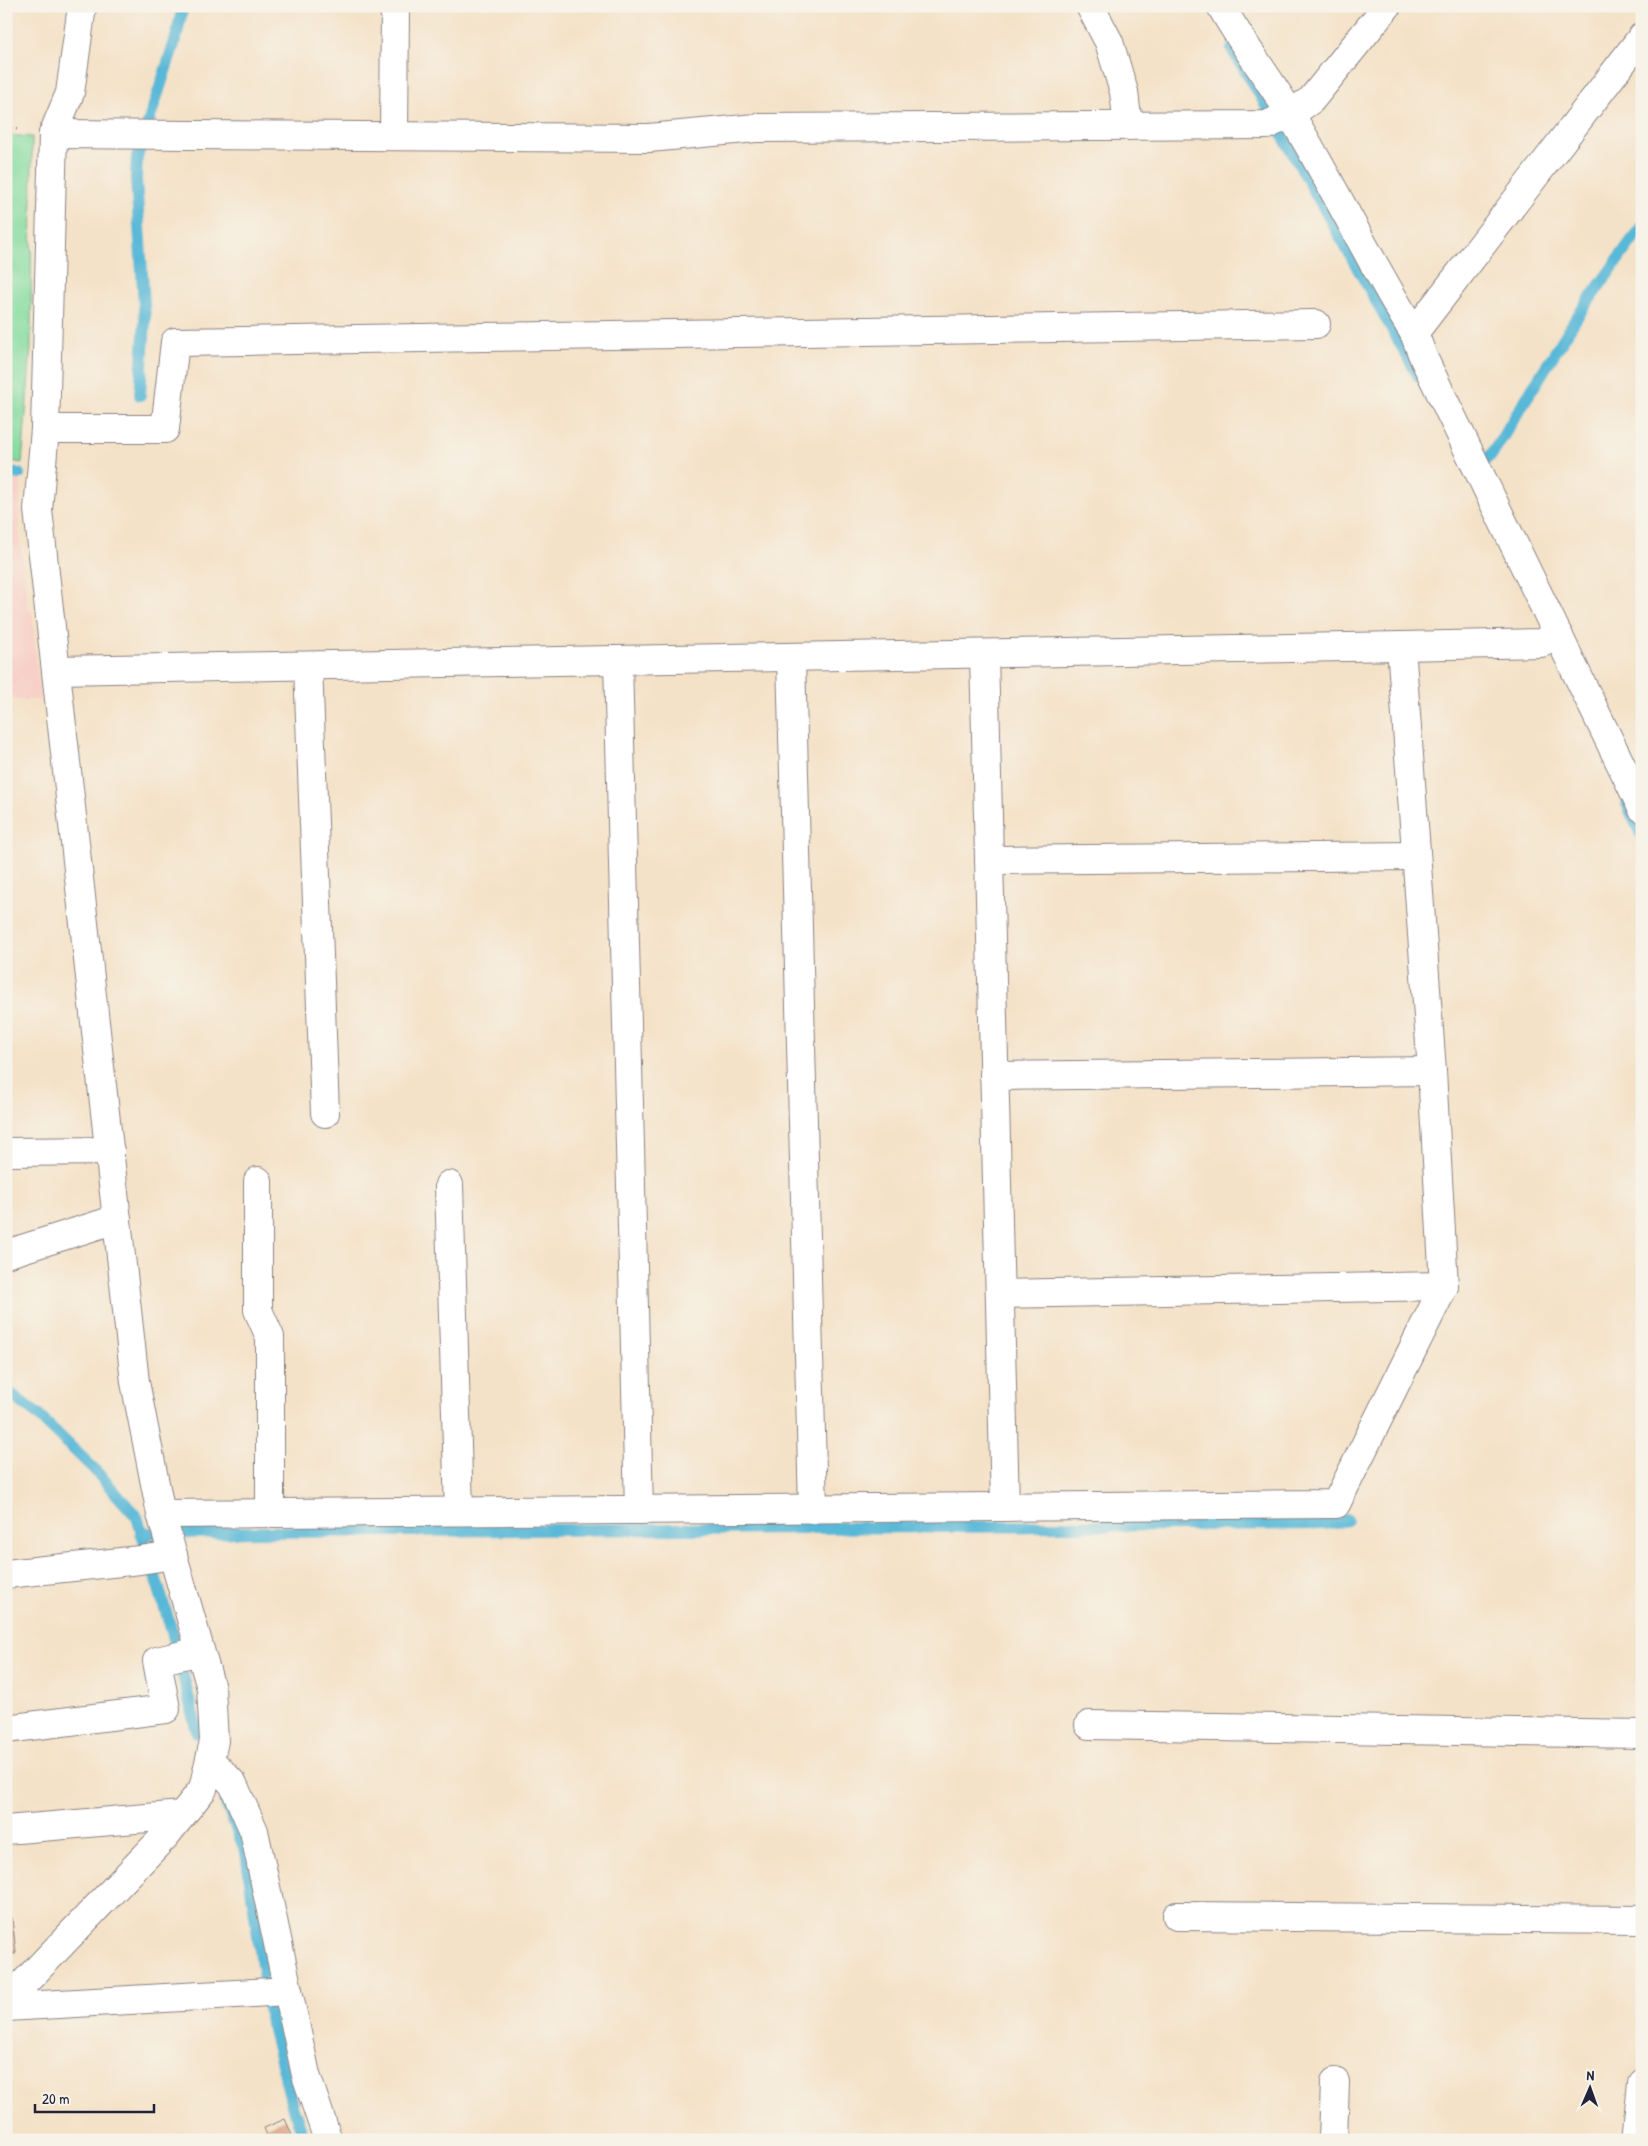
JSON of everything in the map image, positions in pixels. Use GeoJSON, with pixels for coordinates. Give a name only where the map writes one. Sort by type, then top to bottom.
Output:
{"type":"FeatureCollection","features":[{"type":"Feature","properties":{"kind":"street"},"geometry":{"type":"LineString","coordinates":[[6,2002],[166,1835],[203,1789],[214,1741],[211,1688],[185,1654],[160,1541],[135,1382],[38,510],[45,429],[53,134],[70,93],[82,6]]}},
{"type":"Feature","properties":{"kind":"street"},"geometry":{"type":"LineString","coordinates":[[394,136],[395,6]]}},
{"type":"Feature","properties":{"kind":"street"},"geometry":{"type":"LineString","coordinates":[[1090,6],[1109,42],[1124,92],[1128,126]]}},
{"type":"Feature","properties":{"kind":"street"},"geometry":{"type":"LineString","coordinates":[[1220,6],[1280,120],[1414,333],[1551,639],[1642,808]]}},
{"type":"Feature","properties":{"kind":"street"},"geometry":{"type":"LineString","coordinates":[[53,134],[649,138],[756,128],[1128,126],[1280,120],[1311,100],[1387,6]]}},
{"type":"Feature","properties":{"kind":"street"},"geometry":{"type":"LineString","coordinates":[[1414,333],[1642,37]]}},
{"type":"Feature","properties":{"kind":"street"},"geometry":{"type":"LineString","coordinates":[[45,429],[165,429],[175,342],[1316,324]]}},
{"type":"Feature","properties":{"kind":"street"},"geometry":{"type":"LineString","coordinates":[[56,670],[1401,646],[1551,639]]}},
{"type":"Feature","properties":{"kind":"street"},"geometry":{"type":"LineString","coordinates":[[6,1574],[160,1541],[270,1513],[1336,1504],[1444,1286],[1432,1071],[1401,646]]}},
{"type":"Feature","properties":{"kind":"street"},"geometry":{"type":"LineString","coordinates":[[984,654],[1005,1507]]}},
{"type":"Feature","properties":{"kind":"street"},"geometry":{"type":"LineString","coordinates":[[791,658],[813,1509]]}},
{"type":"Feature","properties":{"kind":"street"},"geometry":{"type":"LineString","coordinates":[[618,660],[638,1510]]}},
{"type":"Feature","properties":{"kind":"street"},"geometry":{"type":"LineString","coordinates":[[308,666],[325,1113]]}},
{"type":"Feature","properties":{"kind":"street"},"geometry":{"type":"LineString","coordinates":[[989,860],[1416,856]]}},
{"type":"Feature","properties":{"kind":"street"},"geometry":{"type":"LineString","coordinates":[[994,1076],[1432,1071]]}},
{"type":"Feature","properties":{"kind":"street"},"geometry":{"type":"LineString","coordinates":[[6,1152],[110,1151]]}},
{"type":"Feature","properties":{"kind":"street"},"geometry":{"type":"LineString","coordinates":[[258,1181],[258,1310],[270,1337],[270,1513]]}},
{"type":"Feature","properties":{"kind":"street"},"geometry":{"type":"LineString","coordinates":[[449,1186],[459,1512]]}},
{"type":"Feature","properties":{"kind":"street"},"geometry":{"type":"LineString","coordinates":[[6,1254],[117,1219]]}},
{"type":"Feature","properties":{"kind":"street"},"geometry":{"type":"LineString","coordinates":[[1000,1294],[1444,1286]]}},
{"type":"Feature","properties":{"kind":"street"},"geometry":{"type":"LineString","coordinates":[[6,1729],[166,1710],[157,1661],[185,1654]]}},
{"type":"Feature","properties":{"kind":"street"},"geometry":{"type":"LineString","coordinates":[[1089,1725],[1642,1734]]}},
{"type":"Feature","properties":{"kind":"street"},"geometry":{"type":"LineString","coordinates":[[210,1760],[233,1784],[254,1831],[274,1992],[306,2075],[328,2140]]}},
{"type":"Feature","properties":{"kind":"street"},"geometry":{"type":"LineString","coordinates":[[6,1830],[182,1815]]}},
{"type":"Feature","properties":{"kind":"street"},"geometry":{"type":"LineString","coordinates":[[1177,1916],[1642,1920]]}},
{"type":"Feature","properties":{"kind":"street"},"geometry":{"type":"LineString","coordinates":[[6,2007],[274,1992]]}},
{"type":"Feature","properties":{"kind":"street"},"geometry":{"type":"LineString","coordinates":[[1333,2140],[1336,2082]]}},
{"type":"Feature","properties":{"kind":"street"},"geometry":{"type":"LineString","coordinates":[[1636,2140],[1642,2083]]}},
{"type":"Feature","properties":{"kind":"shaded area"},"geometry":{"type":"Polygon","coordinates":[[[6,475],[21,478],[19,532],[28,609],[32,611],[40,700],[6,700],[6,475]]]}},
{"type":"Feature","properties":{"kind":"green space"},"geometry":{"type":"Polygon","coordinates":[[[6,135],[32,137],[31,348],[22,463],[6,460],[6,135]]]}},
{"type":"Feature","properties":{"kind":"building"},"geometry":{"type":"Polygon","coordinates":[[[12,1918],[16,1953],[6,1954],[6,1919],[12,1918]]]}},
{"type":"Feature","properties":{"kind":"building"},"geometry":{"type":"Polygon","coordinates":[[[285,2119],[294,2140],[269,2140],[264,2128],[285,2119]]]}},
{"type":"Feature","properties":{"kind":"waterway"},"geometry":{"type":"LineString","coordinates":[[140,395],[145,320],[136,179],[137,157],[176,38],[183,6]]}},
{"type":"Feature","properties":{"kind":"waterway"},"geometry":{"type":"LineString","coordinates":[[1232,49],[1263,100],[1419,377]]}},
{"type":"Feature","properties":{"kind":"waterway"},"geometry":{"type":"LineString","coordinates":[[1483,462],[1492,454],[1577,317],[1642,226]]}},
{"type":"Feature","properties":{"kind":"waterway"},"geometry":{"type":"LineString","coordinates":[[6,472],[19,474]]}},
{"type":"Feature","properties":{"kind":"waterway"},"geometry":{"type":"LineString","coordinates":[[1627,804],[1642,836]]}},
{"type":"Feature","properties":{"kind":"waterway"},"geometry":{"type":"LineString","coordinates":[[6,1390],[37,1414],[94,1469],[137,1517],[173,1635],[197,1732]]}},
{"type":"Feature","properties":{"kind":"waterway"},"geometry":{"type":"LineString","coordinates":[[141,1533],[1323,1524],[1347,1520]]}},
{"type":"Feature","properties":{"kind":"waterway"},"geometry":{"type":"LineString","coordinates":[[225,1801],[246,1852],[269,2014],[293,2108],[305,2140]]}}]}
